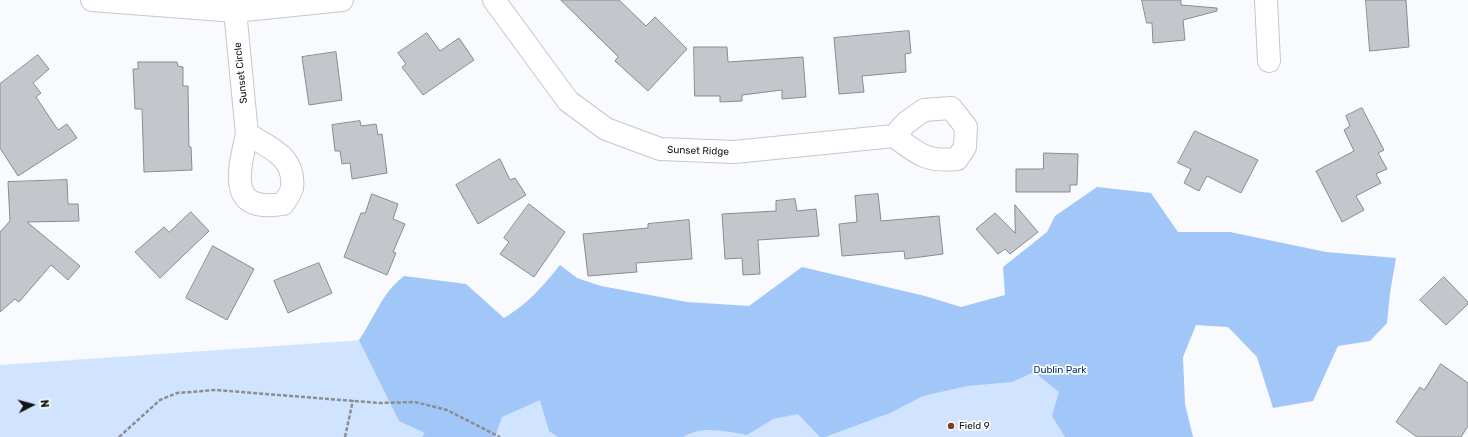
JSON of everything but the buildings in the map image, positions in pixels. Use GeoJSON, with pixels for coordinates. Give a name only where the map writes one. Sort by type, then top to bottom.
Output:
{"type":"FeatureCollection","features":[{"type":"Feature","properties":{"kind":"street"},"geometry":{"type":"LineString","coordinates":[[92,0],[234,6],[342,0]]}},
{"type":"Feature","properties":{"kind":"street","name":"Sunset Ridge"},"geometry":{"type":"LineString","coordinates":[[494,0],[568,101],[606,129],[660,150],[734,152],[894,136]]}},
{"type":"Feature","properties":{"kind":"street"},"geometry":{"type":"LineString","coordinates":[[1266,0],[1269,61]]}},
{"type":"Feature","properties":{"kind":"street","name":"Sunset Circle"},"geometry":{"type":"LineString","coordinates":[[234,6],[247,134]]}},
{"type":"Feature","properties":{"kind":"path"},"geometry":{"type":"LineString","coordinates":[[119,437],[160,400],[177,393],[216,390],[379,403],[415,402],[447,410],[500,437]]}},
{"type":"Feature","properties":{"kind":"path"},"geometry":{"type":"LineString","coordinates":[[345,437],[353,400]]}},
{"type":"Feature","properties":{"kind":"green space"},"geometry":{"type":"Polygon","coordinates":[[[1097,187],[1151,193],[1178,232],[1230,232],[1326,252],[1396,258],[1387,323],[1370,341],[1338,346],[1313,401],[1273,408],[1257,357],[1228,327],[1196,325],[1183,357],[1185,404],[1193,437],[1065,437],[1052,416],[1059,392],[1034,372],[1012,382],[967,386],[923,396],[890,413],[825,437],[820,437],[798,414],[773,419],[747,435],[706,430],[691,433],[683,437],[558,437],[549,431],[540,400],[502,417],[495,437],[422,437],[425,433],[399,421],[359,340],[384,298],[396,283],[404,276],[466,284],[504,318],[528,300],[560,265],[577,278],[601,286],[687,302],[749,306],[802,267],[925,296],[961,307],[1005,295],[1003,267],[1047,232],[1055,216],[1097,187]]]}},
{"type":"Feature","properties":{"kind":"green space","name":"Dublin Park"},"geometry":{"type":"Polygon","coordinates":[[[1122,299],[1134,437],[0,437],[0,365],[407,337],[1122,299]]]}},
{"type":"Feature","properties":{"kind":"place","name":"Field 9"},"geometry":{"type":"Point","coordinates":[951,426]}}]}
